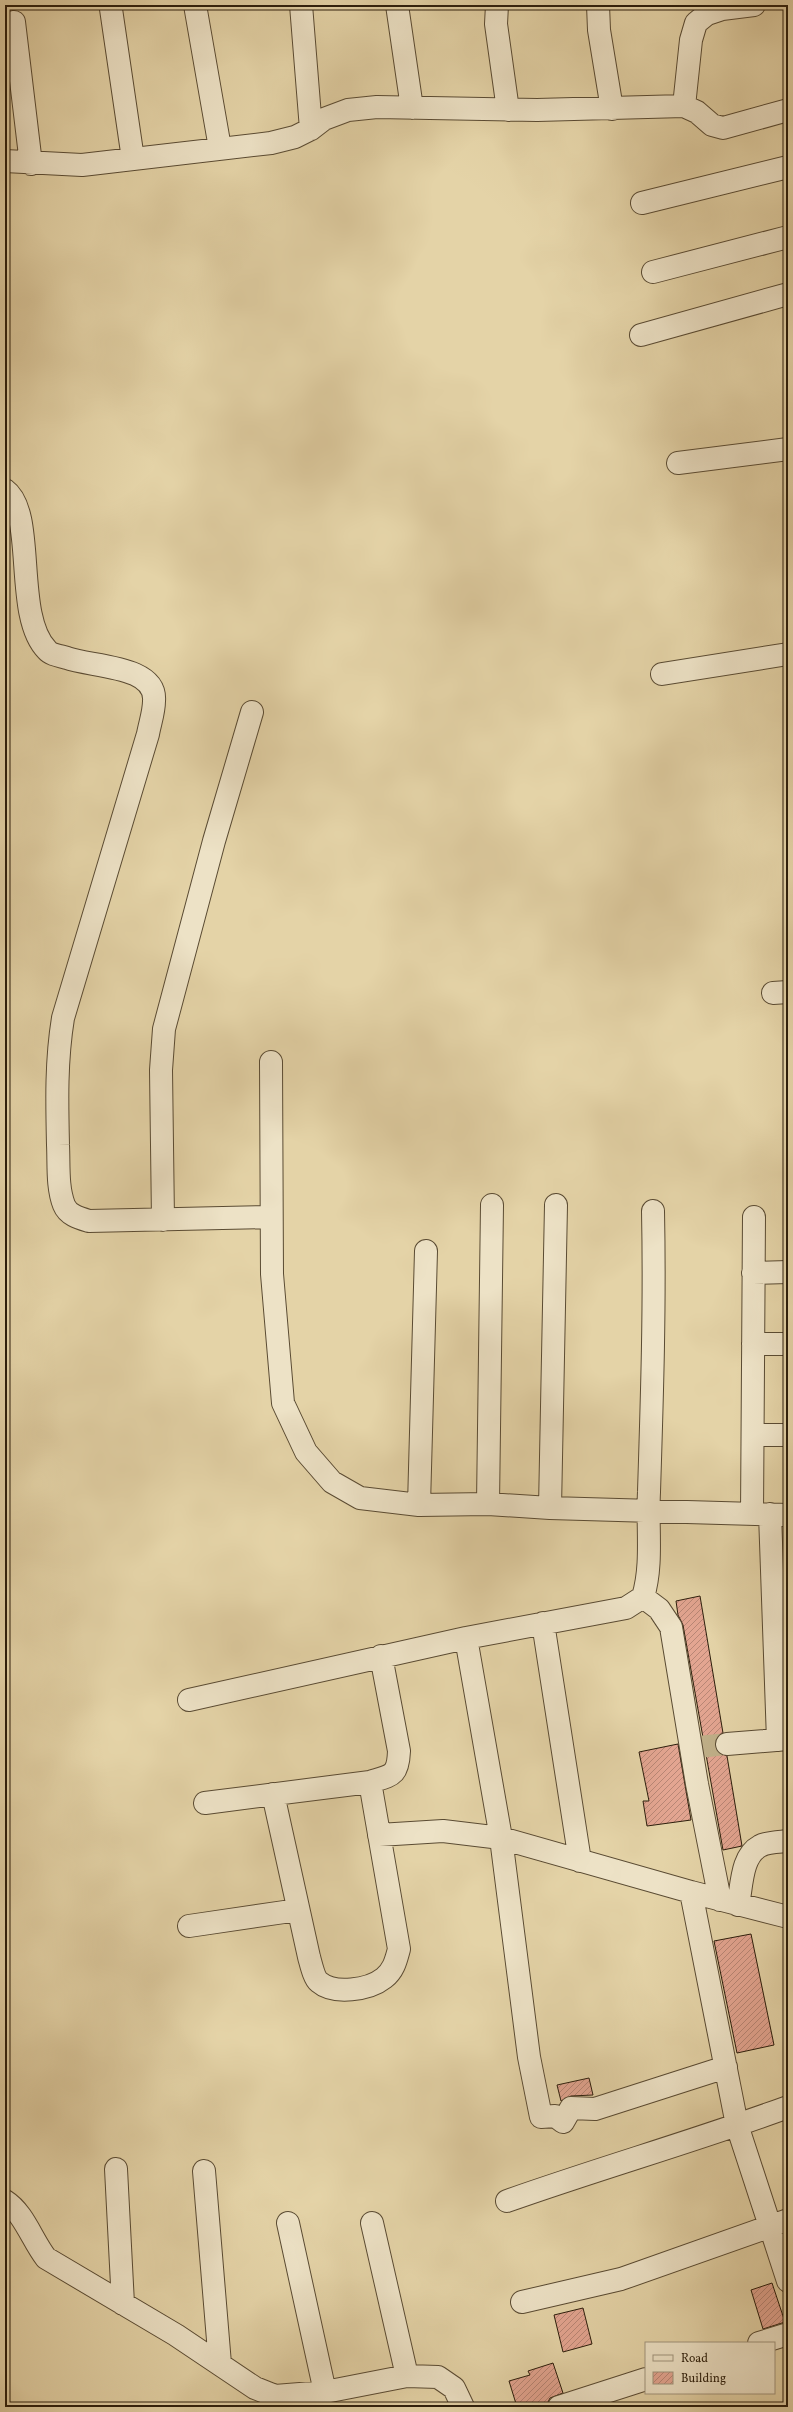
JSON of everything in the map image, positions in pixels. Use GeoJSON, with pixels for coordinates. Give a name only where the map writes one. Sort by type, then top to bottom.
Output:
{"type":"FeatureCollection","features":[{"type":"Feature","properties":{"kind":"street"},"geometry":{"type":"LineString","coordinates":[[195,5],[220,148]]}},
{"type":"Feature","properties":{"kind":"street"},"geometry":{"type":"LineString","coordinates":[[301,5],[311,129]]}},
{"type":"Feature","properties":{"kind":"street"},"geometry":{"type":"LineString","coordinates":[[397,5],[412,108]]}},
{"type":"Feature","properties":{"kind":"street"},"geometry":{"type":"LineString","coordinates":[[496,5],[498,38],[508,110]]}},
{"type":"Feature","properties":{"kind":"street"},"geometry":{"type":"LineString","coordinates":[[598,5],[601,50],[612,109]]}},
{"type":"Feature","properties":{"kind":"street"},"geometry":{"type":"LineString","coordinates":[[684,106],[691,40],[696,23],[707,14],[722,9],[754,5]]}},
{"type":"Feature","properties":{"kind":"street"},"geometry":{"type":"LineString","coordinates":[[111,9],[133,159]]}},
{"type":"Feature","properties":{"kind":"street"},"geometry":{"type":"LineString","coordinates":[[14,22],[31,164]]}},
{"type":"Feature","properties":{"kind":"street"},"geometry":{"type":"LineString","coordinates":[[5,161],[31,164],[82,165],[271,143],[295,137],[311,129],[324,119],[348,110],[377,108],[508,110],[612,109],[684,106],[697,112],[712,125],[723,128],[788,110]]}},
{"type":"Feature","properties":{"kind":"street"},"geometry":{"type":"LineString","coordinates":[[642,203],[788,167]]}},
{"type":"Feature","properties":{"kind":"street"},"geometry":{"type":"LineString","coordinates":[[653,272],[788,237]]}},
{"type":"Feature","properties":{"kind":"street"},"geometry":{"type":"LineString","coordinates":[[641,335],[788,294]]}},
{"type":"Feature","properties":{"kind":"street"},"geometry":{"type":"LineString","coordinates":[[678,463],[788,449]]}},
{"type":"Feature","properties":{"kind":"street"},"geometry":{"type":"LineString","coordinates":[[5,490],[13,496],[20,516],[26,581],[33,618],[39,638],[48,651],[76,662],[120,670],[141,676],[152,686],[155,700],[148,734],[63,1018],[58,1051],[56,1083],[59,1181],[65,1206],[74,1216],[89,1221],[271,1217]]}},
{"type":"Feature","properties":{"kind":"street"},"geometry":{"type":"LineString","coordinates":[[662,674],[788,654]]}},
{"type":"Feature","properties":{"kind":"street"},"geometry":{"type":"LineString","coordinates":[[163,1220],[160,1070],[164,1028],[214,841],[252,712]]}},
{"type":"Feature","properties":{"kind":"street"},"geometry":{"type":"LineString","coordinates":[[271,1062],[272,1274],[283,1403],[306,1452],[332,1482],[360,1498],[419,1505],[488,1504],[550,1508],[648,1509],[713,1514],[770,1514]]}},
{"type":"Feature","properties":{"kind":"street"},"geometry":{"type":"LineString","coordinates":[[488,1504],[492,1205]]}},
{"type":"Feature","properties":{"kind":"street"},"geometry":{"type":"LineString","coordinates":[[550,1508],[556,1205]]}},
{"type":"Feature","properties":{"kind":"street"},"geometry":{"type":"LineString","coordinates":[[189,1700],[466,1638],[626,1608],[643,1597],[648,1581],[648,1509],[655,1324],[653,1210]]}},
{"type":"Feature","properties":{"kind":"street"},"geometry":{"type":"LineString","coordinates":[[727,1744],[783,1740],[781,1623],[770,1514],[753,1435],[754,1217]]}},
{"type":"Feature","properties":{"kind":"street"},"geometry":{"type":"LineString","coordinates":[[419,1505],[426,1251]]}},
{"type":"Feature","properties":{"kind":"street"},"geometry":{"type":"LineString","coordinates":[[754,1273],[788,1272]]}},
{"type":"Feature","properties":{"kind":"street"},"geometry":{"type":"LineString","coordinates":[[754,1344],[788,1344]]}},
{"type":"Feature","properties":{"kind":"street"},"geometry":{"type":"LineString","coordinates":[[753,1435],[788,1435]]}},
{"type":"Feature","properties":{"kind":"street"},"geometry":{"type":"LineString","coordinates":[[643,1597],[659,1608],[670,1627],[729,1902]]}},
{"type":"Feature","properties":{"kind":"street"},"geometry":{"type":"LineString","coordinates":[[543,1623],[580,1861]]}},
{"type":"Feature","properties":{"kind":"street"},"geometry":{"type":"LineString","coordinates":[[466,1638],[501,1838],[529,2057],[541,2118],[556,2116],[563,2122],[571,2108],[595,2109],[726,2067]]}},
{"type":"Feature","properties":{"kind":"street"},"geometry":{"type":"LineString","coordinates":[[205,1803],[370,1782],[392,1775],[399,1766],[399,1751],[381,1656]]}},
{"type":"Feature","properties":{"kind":"street"},"geometry":{"type":"LineString","coordinates":[[273,1794],[308,1957],[318,1982],[334,1991],[360,1988],[383,1979],[395,1965],[399,1949],[370,1782]]}},
{"type":"Feature","properties":{"kind":"street"},"geometry":{"type":"LineString","coordinates":[[379,1835],[443,1830],[501,1838],[692,1892],[788,1917]]}},
{"type":"Feature","properties":{"kind":"street"},"geometry":{"type":"LineString","coordinates":[[729,1902],[751,1854],[761,1845],[788,1841]]}},
{"type":"Feature","properties":{"kind":"street"},"geometry":{"type":"LineString","coordinates":[[692,1892],[737,2126],[779,2224],[788,2281]]}},
{"type":"Feature","properties":{"kind":"street"},"geometry":{"type":"LineString","coordinates":[[189,1926],[298,1910]]}},
{"type":"Feature","properties":{"kind":"street"},"geometry":{"type":"LineString","coordinates":[[507,2201],[616,2163],[737,2126],[788,2107]]}},
{"type":"Feature","properties":{"kind":"street"},"geometry":{"type":"LineString","coordinates":[[116,2169],[123,2304]]}},
{"type":"Feature","properties":{"kind":"street"},"geometry":{"type":"LineString","coordinates":[[204,2171],[220,2364]]}},
{"type":"Feature","properties":{"kind":"street"},"geometry":{"type":"LineString","coordinates":[[5,2201],[17,2209],[34,2242],[46,2258],[176,2335],[256,2388],[275,2396],[325,2392],[407,2376],[438,2377],[454,2388],[463,2407]]}},
{"type":"Feature","properties":{"kind":"street"},"geometry":{"type":"LineString","coordinates":[[288,2223],[325,2392]]}},
{"type":"Feature","properties":{"kind":"street"},"geometry":{"type":"LineString","coordinates":[[372,2223],[407,2376]]}},
{"type":"Feature","properties":{"kind":"street"},"geometry":{"type":"LineString","coordinates":[[522,2302],[621,2279],[779,2224]]}},
{"type":"Feature","properties":{"kind":"street"},"geometry":{"type":"LineString","coordinates":[[762,2342],[788,2334]]}},
{"type":"Feature","properties":{"kind":"street"},"geometry":{"type":"LineString","coordinates":[[559,2407],[645,2379]]}},
{"type":"Feature","properties":{"kind":"building"},"geometry":{"type":"Polygon","coordinates":[[[700,1596],[723,1733],[716,1738],[715,1745],[717,1751],[727,1756],[742,1846],[723,1850],[683,1625],[678,1615],[676,1601],[700,1596]]]}},
{"type":"Feature","properties":{"kind":"building"},"geometry":{"type":"Polygon","coordinates":[[[678,1744],[691,1820],[647,1826],[643,1801],[649,1801],[639,1752],[678,1744]]]}},
{"type":"Feature","properties":{"kind":"building"},"geometry":{"type":"Polygon","coordinates":[[[751,1934],[774,2045],[737,2053],[714,1941],[751,1934]]]}},
{"type":"Feature","properties":{"kind":"building"},"geometry":{"type":"Polygon","coordinates":[[[589,2078],[593,2095],[571,2096],[561,2101],[557,2085],[589,2078]]]}},
{"type":"Feature","properties":{"kind":"building"},"geometry":{"type":"Polygon","coordinates":[[[772,2283],[785,2322],[763,2329],[751,2290],[772,2283]]]}},
{"type":"Feature","properties":{"kind":"building"},"geometry":{"type":"Polygon","coordinates":[[[583,2308],[592,2344],[563,2352],[554,2315],[583,2308]]]}},
{"type":"Feature","properties":{"kind":"building"},"geometry":{"type":"Polygon","coordinates":[[[553,2363],[563,2393],[550,2398],[547,2404],[538,2407],[517,2407],[509,2381],[530,2375],[528,2371],[553,2363]]]}},
{"type":"Feature","properties":{"kind":"tunnel"},"geometry":{"type":"LineString","coordinates":[[699,1747],[727,1744]]}}]}
